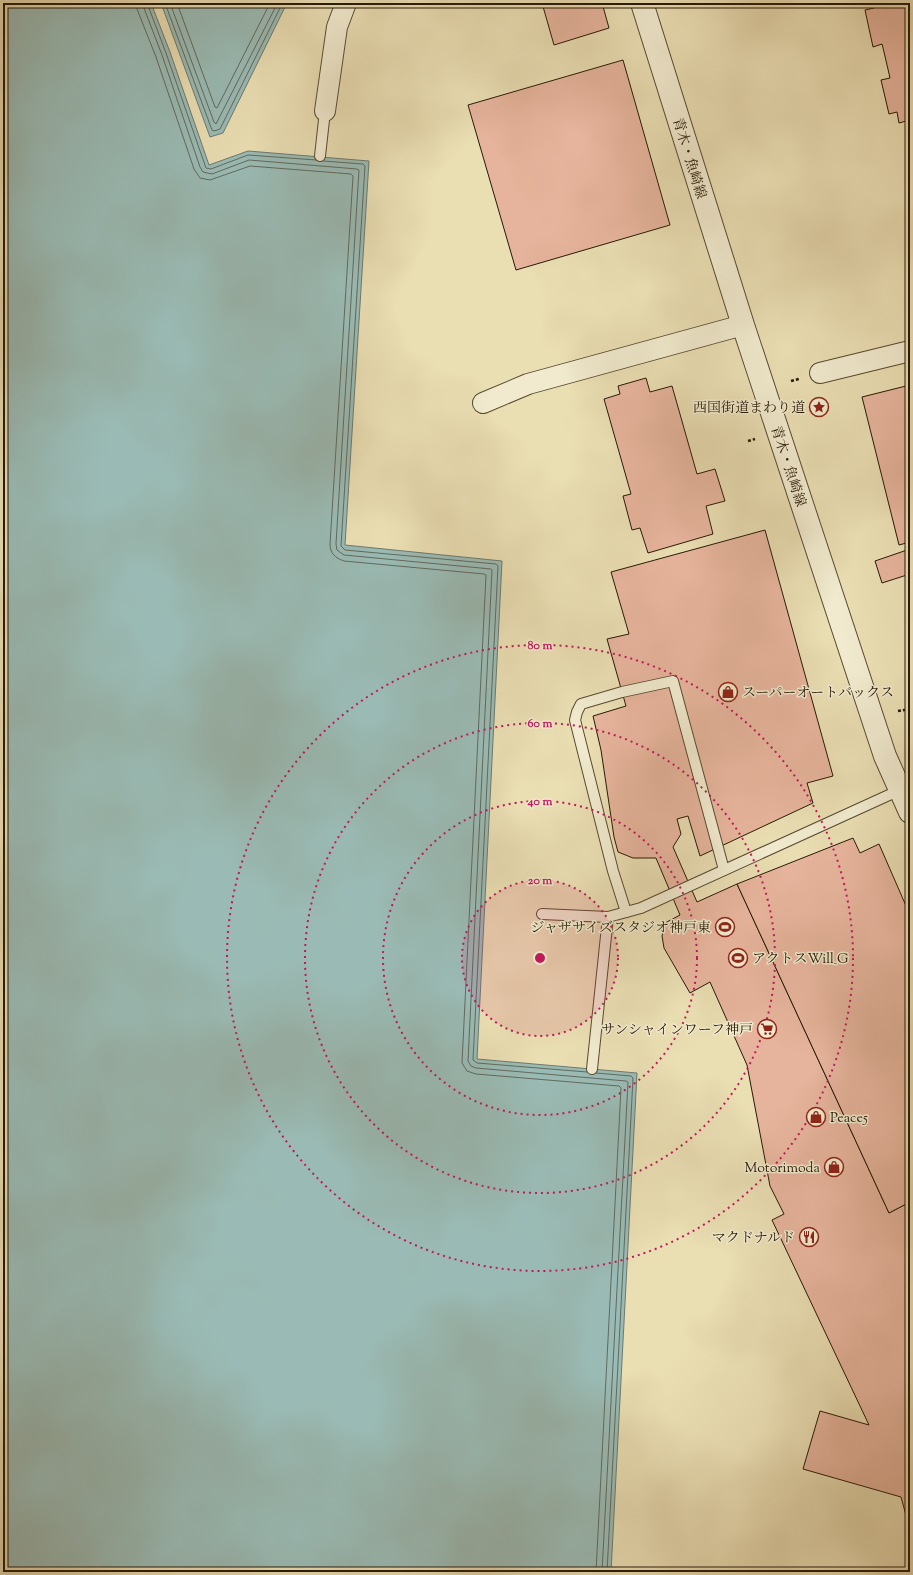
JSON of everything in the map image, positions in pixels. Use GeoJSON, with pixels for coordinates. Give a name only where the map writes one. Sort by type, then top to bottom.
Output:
{"type":"FeatureCollection","features":[{"type":"Feature","properties":{"kind":"street"},"geometry":{"type":"LineString","coordinates":[[325,111],[337,27],[346,3]]}},
{"type":"Feature","properties":{"kind":"street","name":"青木・魚崎線"},"geometry":{"type":"LineString","coordinates":[[642,3],[742,324],[885,756],[910,812]]}},
{"type":"Feature","properties":{"kind":"street"},"geometry":{"type":"LineString","coordinates":[[483,403],[528,384],[742,324]]}},
{"type":"Feature","properties":{"kind":"street"},"geometry":{"type":"LineString","coordinates":[[820,373],[910,351]]}},
{"type":"Feature","properties":{"kind":"lane"},"geometry":{"type":"LineString","coordinates":[[320,156],[325,111]]}},
{"type":"Feature","properties":{"kind":"lane"},"geometry":{"type":"LineString","coordinates":[[626,912],[613,871],[575,720],[581,704],[622,692],[673,681],[724,870]]}},
{"type":"Feature","properties":{"kind":"lane"},"geometry":{"type":"LineString","coordinates":[[542,914],[608,917],[642,908],[900,790]]}},
{"type":"Feature","properties":{"kind":"lane"},"geometry":{"type":"LineString","coordinates":[[592,1069],[608,917]]}},
{"type":"Feature","properties":{"kind":"path"},"geometry":{"type":"LineString","coordinates":[[898,711],[910,709]]}},
{"type":"Feature","properties":{"kind":"water"},"geometry":{"type":"Polygon","coordinates":[[[3,3],[151,3],[170,52],[209,165],[248,151],[369,161],[345,545],[502,561],[477,1059],[637,1073],[611,1572],[3,1572],[3,3]]]}},
{"type":"Feature","properties":{"kind":"water"},"geometry":{"type":"Polygon","coordinates":[[[161,3],[283,3],[285,7],[223,133],[210,137],[161,3]]]}},
{"type":"Feature","properties":{"kind":"building"},"geometry":{"type":"Polygon","coordinates":[[[542,3],[602,3],[609,28],[554,45],[542,3]]]}},
{"type":"Feature","properties":{"kind":"building"},"geometry":{"type":"Polygon","coordinates":[[[873,3],[910,3],[910,120],[899,123],[897,112],[889,114],[881,80],[890,78],[882,44],[873,47],[865,10],[874,8],[873,3]]]}},
{"type":"Feature","properties":{"kind":"building"},"geometry":{"type":"Polygon","coordinates":[[[623,60],[670,225],[516,270],[468,105],[623,60]]]}},
{"type":"Feature","properties":{"kind":"building"},"geometry":{"type":"Polygon","coordinates":[[[646,378],[650,392],[672,386],[697,474],[715,469],[725,501],[706,506],[713,534],[648,553],[640,528],[632,530],[623,496],[631,494],[604,399],[620,394],[618,386],[646,378]]]}},
{"type":"Feature","properties":{"kind":"building"},"geometry":{"type":"Polygon","coordinates":[[[910,385],[910,542],[899,545],[862,397],[910,385]]]}},
{"type":"Feature","properties":{"kind":"building","name":"サンシャインワーフ神戸"},"geometry":{"type":"Polygon","coordinates":[[[765,530],[833,776],[807,783],[813,803],[700,856],[688,816],[677,819],[681,834],[673,847],[697,902],[737,884],[889,1213],[910,1202],[910,1530],[901,1497],[803,1469],[820,1411],[869,1425],[772,1220],[784,1214],[770,1186],[747,1065],[710,982],[690,993],[664,948],[662,936],[665,923],[680,915],[656,858],[633,858],[618,852],[614,837],[601,750],[593,716],[626,706],[607,639],[629,634],[611,572],[765,530]]]}},
{"type":"Feature","properties":{"kind":"building"},"geometry":{"type":"Polygon","coordinates":[[[910,549],[910,574],[882,583],[875,561],[910,549]]]}},
{"type":"Feature","properties":{"kind":"building"},"geometry":{"type":"Polygon","coordinates":[[[853,838],[860,853],[879,844],[910,915],[910,1202],[889,1213],[737,884],[853,838]]]}},
{"type":"Feature","properties":{"kind":"place","name":"西国街道まわり道"},"geometry":{"type":"Point","coordinates":[819,407]}},
{"type":"Feature","properties":{"kind":"place","name":"スーパーオートバックス"},"geometry":{"type":"Point","coordinates":[728,692]}},
{"type":"Feature","properties":{"kind":"place","name":"ジャザサイズスタジオ神戸東"},"geometry":{"type":"Point","coordinates":[725,927]}},
{"type":"Feature","properties":{"kind":"place","name":"アクトスWill_G"},"geometry":{"type":"Point","coordinates":[738,958]}},
{"type":"Feature","properties":{"kind":"place","name":"サンシャインワーフ神戸"},"geometry":{"type":"Point","coordinates":[767,1029]}},
{"type":"Feature","properties":{"kind":"place","name":"Peace5"},"geometry":{"type":"Point","coordinates":[816,1117]}},
{"type":"Feature","properties":{"kind":"place","name":"Motorimoda"},"geometry":{"type":"Point","coordinates":[834,1167]}},
{"type":"Feature","properties":{"kind":"place","name":"マクドナルド"},"geometry":{"type":"Point","coordinates":[809,1237]}}]}
